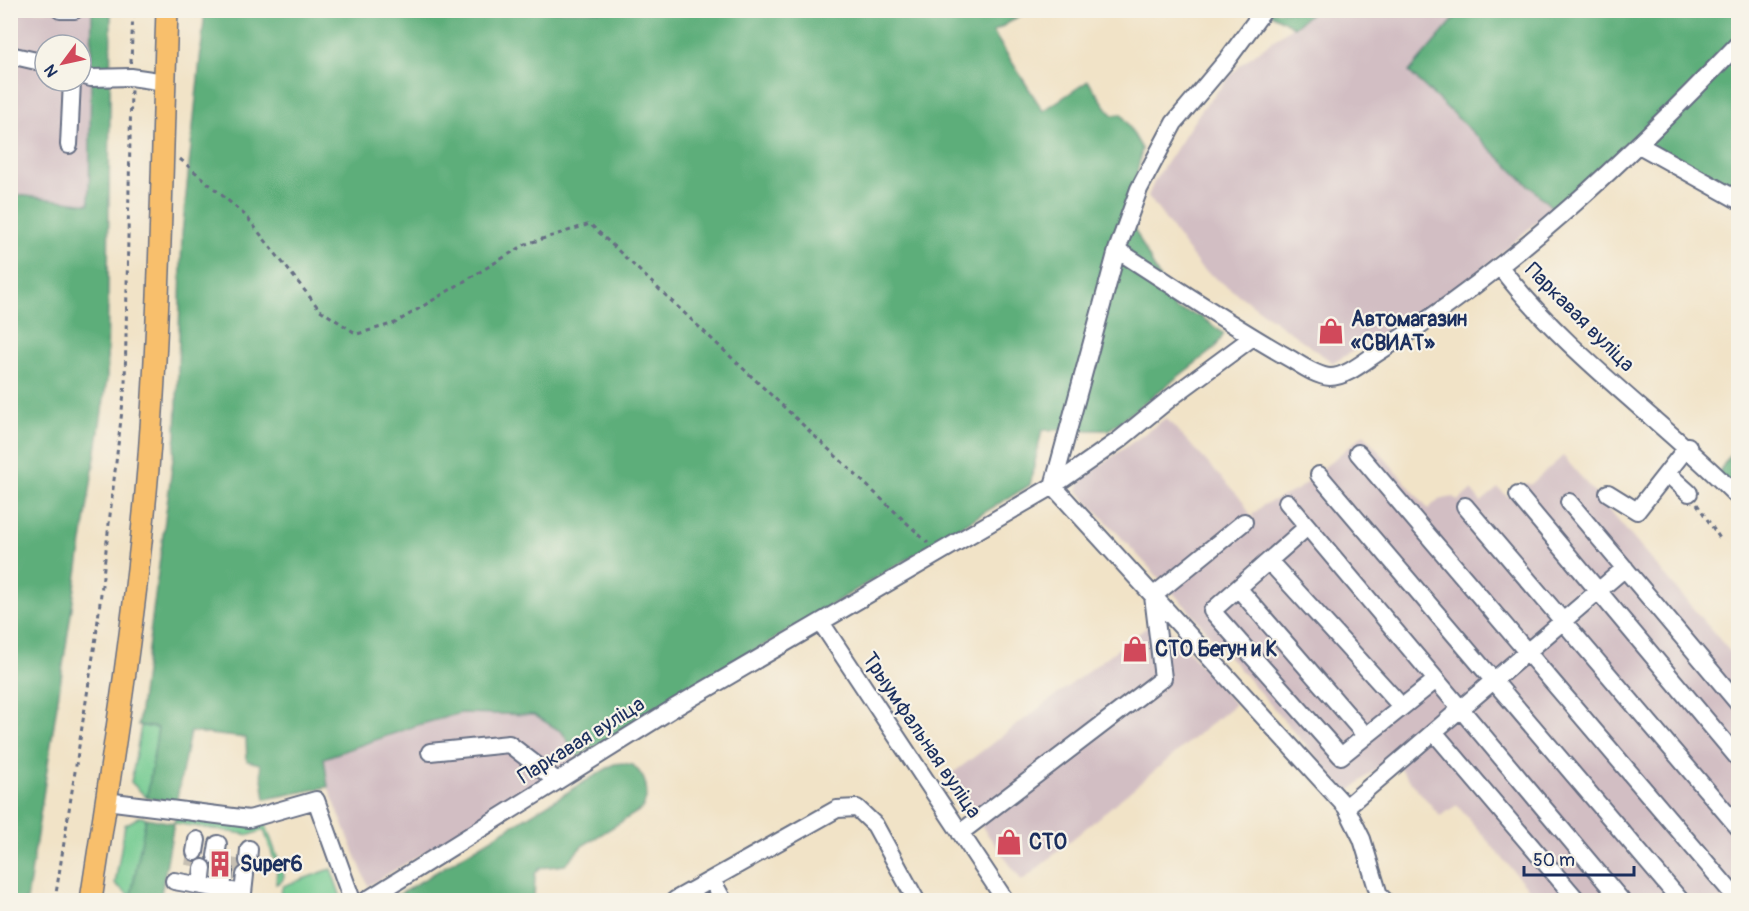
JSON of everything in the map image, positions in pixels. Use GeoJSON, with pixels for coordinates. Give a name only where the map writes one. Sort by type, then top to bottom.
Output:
{"type":"FeatureCollection","features":[{"type":"Feature","properties":{"kind":"main road"},"geometry":{"type":"LineString","coordinates":[[91,900],[106,801],[148,469],[159,287],[167,10]]}},
{"type":"Feature","properties":{"kind":"street"},"geometry":{"type":"LineString","coordinates":[[60,10],[75,10]]}},
{"type":"Feature","properties":{"kind":"street"},"geometry":{"type":"LineString","coordinates":[[1264,10],[1227,60],[1173,123],[1144,179],[1117,250],[1053,486],[1346,807],[1362,839],[1379,895],[1384,900]]}},
{"type":"Feature","properties":{"kind":"street","name":"Паркавая вуліца"},"geometry":{"type":"LineString","coordinates":[[1738,44],[1639,145],[1500,267],[1526,302],[1642,409],[1688,446],[1738,496]]}},
{"type":"Feature","properties":{"kind":"street"},"geometry":{"type":"LineString","coordinates":[[10,55],[33,60]]}},
{"type":"Feature","properties":{"kind":"street"},"geometry":{"type":"LineString","coordinates":[[93,78],[131,77],[165,82]]}},
{"type":"Feature","properties":{"kind":"street"},"geometry":{"type":"LineString","coordinates":[[69,145],[71,93]]}},
{"type":"Feature","properties":{"kind":"street"},"geometry":{"type":"LineString","coordinates":[[1639,145],[1738,200]]}},
{"type":"Feature","properties":{"kind":"street"},"geometry":{"type":"LineString","coordinates":[[1117,250],[1253,338],[1316,373],[1330,377],[1342,375],[1400,339],[1500,267]]}},
{"type":"Feature","properties":{"kind":"street","name":"Паркавая вуліца"},"geometry":{"type":"LineString","coordinates":[[367,900],[674,708],[822,624],[1053,486],[1119,440],[1173,396],[1253,338]]}},
{"type":"Feature","properties":{"kind":"street"},"geometry":{"type":"LineString","coordinates":[[1608,493],[1637,511],[1688,446]]}},
{"type":"Feature","properties":{"kind":"street"},"geometry":{"type":"LineString","coordinates":[[1358,453],[1738,900]]}},
{"type":"Feature","properties":{"kind":"street"},"geometry":{"type":"LineString","coordinates":[[1668,474],[1689,493]]}},
{"type":"Feature","properties":{"kind":"street"},"geometry":{"type":"LineString","coordinates":[[1319,475],[1680,900]]}},
{"type":"Feature","properties":{"kind":"street"},"geometry":{"type":"LineString","coordinates":[[1518,495],[1738,758]]}},
{"type":"Feature","properties":{"kind":"street"},"geometry":{"type":"LineString","coordinates":[[1287,502],[1622,900]]}},
{"type":"Feature","properties":{"kind":"street"},"geometry":{"type":"LineString","coordinates":[[1569,502],[1738,703]]}},
{"type":"Feature","properties":{"kind":"street"},"geometry":{"type":"LineString","coordinates":[[1465,506],[1738,828]]}},
{"type":"Feature","properties":{"kind":"street"},"geometry":{"type":"LineString","coordinates":[[1153,596],[1244,522]]}},
{"type":"Feature","properties":{"kind":"street"},"geometry":{"type":"LineString","coordinates":[[1307,527],[1212,611],[1341,756],[1436,680]]}},
{"type":"Feature","properties":{"kind":"street"},"geometry":{"type":"LineString","coordinates":[[1269,561],[1402,707]]}},
{"type":"Feature","properties":{"kind":"street"},"geometry":{"type":"LineString","coordinates":[[1346,807],[1625,568]]}},
{"type":"Feature","properties":{"kind":"street"},"geometry":{"type":"LineString","coordinates":[[1238,588],[1366,736]]}},
{"type":"Feature","properties":{"kind":"street"},"geometry":{"type":"LineString","coordinates":[[960,833],[1163,678],[1153,596]]}},
{"type":"Feature","properties":{"kind":"street","name":"Трыумфальная вуліца"},"geometry":{"type":"LineString","coordinates":[[822,624],[1005,900]]}},
{"type":"Feature","properties":{"kind":"street"},"geometry":{"type":"LineString","coordinates":[[1434,732],[1577,900]]}},
{"type":"Feature","properties":{"kind":"street"},"geometry":{"type":"LineString","coordinates":[[430,752],[509,744],[557,781]]}},
{"type":"Feature","properties":{"kind":"street"},"geometry":{"type":"LineString","coordinates":[[106,801],[249,819],[316,800],[352,900]]}},
{"type":"Feature","properties":{"kind":"street"},"geometry":{"type":"LineString","coordinates":[[675,900],[837,810],[857,808],[874,825],[916,900]]}},
{"type":"Feature","properties":{"kind":"street"},"geometry":{"type":"LineString","coordinates":[[205,886],[221,857],[205,886]]}},
{"type":"Feature","properties":{"kind":"street"},"geometry":{"type":"LineString","coordinates":[[712,880],[723,900]]}},
{"type":"Feature","properties":{"kind":"path"},"geometry":{"type":"LineString","coordinates":[[55,900],[96,637],[125,384],[133,10]]}},
{"type":"Feature","properties":{"kind":"path"},"geometry":{"type":"LineString","coordinates":[[163,144],[246,216],[320,310],[357,334],[395,322],[526,244],[590,224],[939,554]]}},
{"type":"Feature","properties":{"kind":"path"},"geometry":{"type":"LineString","coordinates":[[1689,493],[1721,540]]}},
{"type":"Feature","properties":{"kind":"shaded area"},"geometry":{"type":"Polygon","coordinates":[[[1461,10],[1409,72],[1552,208],[1491,262],[1447,296],[1333,363],[1200,267],[1148,196],[1155,180],[1202,109],[1240,65],[1313,11],[1461,10]]]}},
{"type":"Feature","properties":{"kind":"shaded area"},"geometry":{"type":"Polygon","coordinates":[[[11,11],[92,11],[92,33],[33,33],[33,93],[91,93],[89,204],[11,194],[11,11]]]}},
{"type":"Feature","properties":{"kind":"shaded area"},"geometry":{"type":"Polygon","coordinates":[[[1166,418],[1243,501],[1256,522],[1252,515],[1263,505],[1297,490],[1364,434],[1428,509],[1438,500],[1453,497],[1458,501],[1471,490],[1481,502],[1498,488],[1508,497],[1527,483],[1530,485],[1563,456],[1738,661],[1738,900],[1538,900],[1457,805],[1440,816],[1390,757],[1347,793],[1186,607],[1077,490],[1083,478],[1166,418]]]}},
{"type":"Feature","properties":{"kind":"shaded area"},"geometry":{"type":"Polygon","coordinates":[[[1159,618],[1235,704],[1022,881],[946,778],[1159,618]]]}},
{"type":"Feature","properties":{"kind":"shaded area"},"geometry":{"type":"Polygon","coordinates":[[[461,713],[534,715],[562,732],[579,760],[368,886],[328,787],[324,758],[418,725],[461,713]]]}},
{"type":"Feature","properties":{"kind":"green space"},"geometry":{"type":"Polygon","coordinates":[[[92,11],[111,11],[107,379],[27,900],[11,900],[11,194],[89,204],[91,93],[93,93],[92,11]]]}},
{"type":"Feature","properties":{"kind":"green space"},"geometry":{"type":"Polygon","coordinates":[[[205,11],[1028,11],[993,32],[1043,111],[1088,81],[1112,115],[1122,114],[1142,149],[1128,216],[1175,309],[1200,316],[1224,334],[1215,348],[1109,430],[1042,430],[1030,485],[578,757],[562,732],[534,715],[461,713],[418,725],[324,758],[328,787],[265,799],[260,764],[247,761],[246,738],[190,732],[176,803],[147,798],[158,728],[138,725],[176,436],[182,234],[205,11]]]}},
{"type":"Feature","properties":{"kind":"green space"},"geometry":{"type":"Polygon","coordinates":[[[1266,11],[1313,11],[1294,27],[1266,11]]]}},
{"type":"Feature","properties":{"kind":"green space"},"geometry":{"type":"Polygon","coordinates":[[[1461,11],[1738,11],[1738,197],[1639,145],[1560,215],[1409,72],[1461,11]]]}},
{"type":"Feature","properties":{"kind":"green space"},"geometry":{"type":"Polygon","coordinates":[[[1738,442],[1738,497],[1717,475],[1738,442]]]}},
{"type":"Feature","properties":{"kind":"green space"},"geometry":{"type":"Polygon","coordinates":[[[141,726],[158,728],[147,798],[131,782],[141,726]]]}},
{"type":"Feature","properties":{"kind":"green space"},"geometry":{"type":"Polygon","coordinates":[[[614,764],[633,765],[642,775],[647,791],[642,809],[582,846],[565,865],[540,868],[535,874],[534,900],[390,900],[614,764]]]}},
{"type":"Feature","properties":{"kind":"green space"},"geometry":{"type":"Polygon","coordinates":[[[139,817],[146,818],[131,896],[115,884],[125,825],[139,817]]]}},
{"type":"Feature","properties":{"kind":"green space"},"geometry":{"type":"Polygon","coordinates":[[[176,817],[264,820],[284,876],[282,881],[276,884],[277,868],[264,830],[250,835],[174,823],[176,817]]]}},
{"type":"Feature","properties":{"kind":"green space"},"geometry":{"type":"Polygon","coordinates":[[[146,818],[174,823],[160,900],[131,896],[146,818]]]}},
{"type":"Feature","properties":{"kind":"green space"},"geometry":{"type":"Polygon","coordinates":[[[331,869],[342,900],[278,900],[283,886],[331,869]]]}},
{"type":"Feature","properties":{"kind":"tunnel"},"geometry":{"type":"LineString","coordinates":[[193,866],[195,852]]}},
{"type":"Feature","properties":{"kind":"tunnel"},"geometry":{"type":"LineString","coordinates":[[214,870],[216,856]]}},
{"type":"Feature","properties":{"kind":"tunnel"},"geometry":{"type":"LineString","coordinates":[[235,873],[237,859]]}},
{"type":"Feature","properties":{"kind":"place","name":"Автомагазин «СВИАТ»"},"geometry":{"type":"Point","coordinates":[1331,331]}},
{"type":"Feature","properties":{"kind":"place","name":"СТО Бегун и К"},"geometry":{"type":"Point","coordinates":[1135,649]}},
{"type":"Feature","properties":{"kind":"place","name":"СТО"},"geometry":{"type":"Point","coordinates":[1009,842]}},
{"type":"Feature","properties":{"kind":"place","name":"Super6"},"geometry":{"type":"Point","coordinates":[220,864]}}]}
